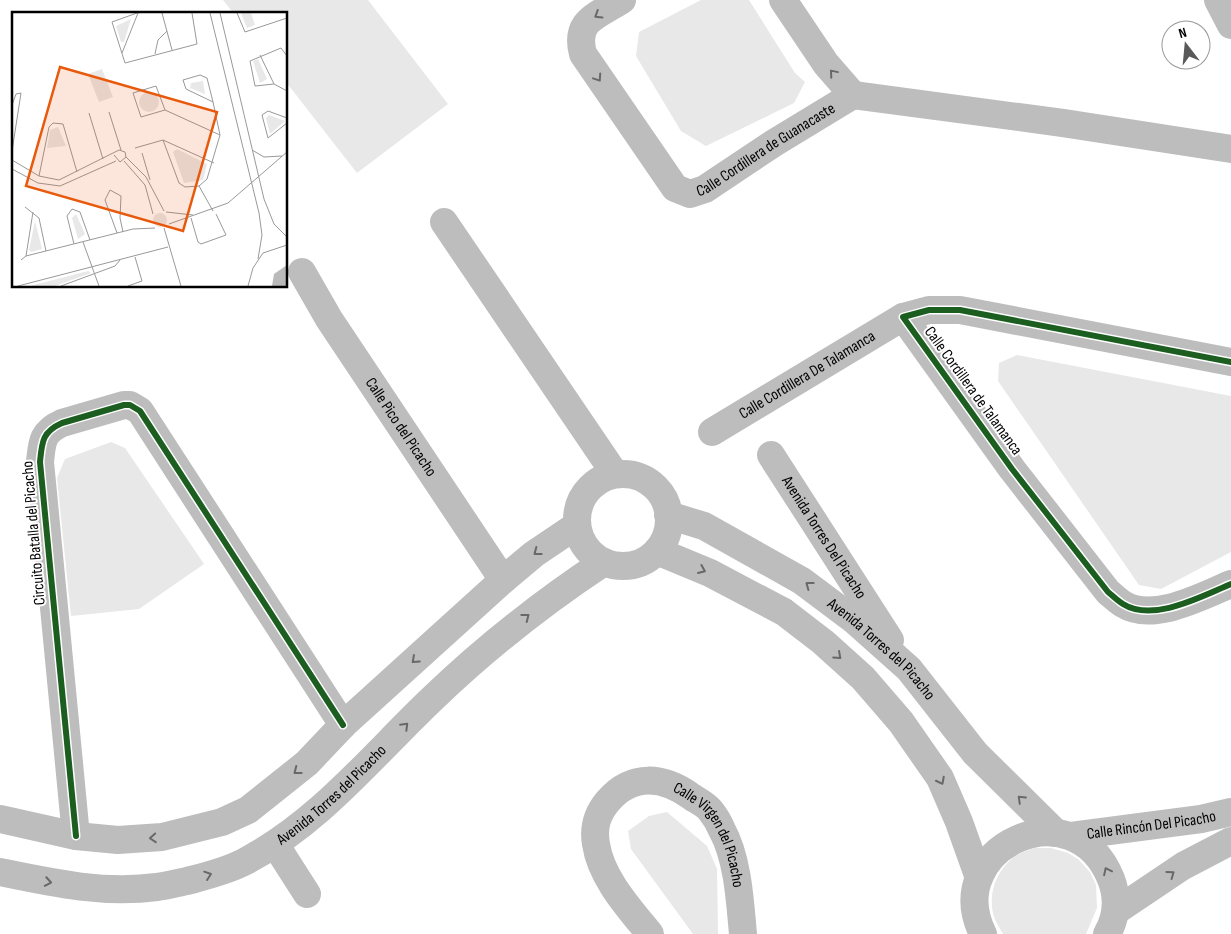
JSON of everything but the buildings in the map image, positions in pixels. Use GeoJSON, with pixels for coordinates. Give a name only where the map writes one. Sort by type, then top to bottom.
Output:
{"type":"FeatureCollection","features":[{"type":"Feature","properties":{"kind":"street","name":"Calle Cordillera de Guanacaste"},"geometry":{"type":"LineString","coordinates":[[622,0],[590,20],[584,27],[580,34],[583,54],[675,188],[681,192],[690,194],[705,189],[774,143],[853,95],[1063,122],[1231,149]]}},
{"type":"Feature","properties":{"kind":"street","name":"Calle Cordillera de Guanacaste"},"geometry":{"type":"LineString","coordinates":[[783,0],[826,64],[853,95]]}},
{"type":"Feature","properties":{"kind":"street"},"geometry":{"type":"LineString","coordinates":[[1218,0],[1231,25]]}},
{"type":"Feature","properties":{"kind":"street"},"geometry":{"type":"LineString","coordinates":[[444,222],[616,474]]}},
{"type":"Feature","properties":{"kind":"street","name":"Calle Pico del Picacho"},"geometry":{"type":"LineString","coordinates":[[302,272],[329,320],[503,580]]}},
{"type":"Feature","properties":{"kind":"street","name":"Calle Cordillera de Talamanca"},"geometry":{"type":"LineString","coordinates":[[1231,362],[960,310],[929,310],[903,317],[1012,469],[1108,592],[1124,605],[1136,609],[1156,611],[1170,609],[1231,584]]}},
{"type":"Feature","properties":{"kind":"street","name":"Calle Cordillera De Talamanca"},"geometry":{"type":"LineString","coordinates":[[712,432],[903,317]]}},
{"type":"Feature","properties":{"kind":"street","name":"Circuito Batalla del Picacho"},"geometry":{"type":"LineString","coordinates":[[76,836],[40,462],[44,438],[53,427],[62,422],[124,405],[130,405],[140,411],[343,725]]}},
{"type":"Feature","properties":{"kind":"street","name":"Avenida Torres Del Picacho"},"geometry":{"type":"LineString","coordinates":[[771,455],[909,668]]}},
{"type":"Feature","properties":{"kind":"street"},"geometry":{"type":"LineString","coordinates":[[616,474],[632,475],[646,480],[655,487],[662,495],[668,515],[666,534],[657,551],[641,562],[632,565],[604,562],[593,555],[579,536],[577,525],[579,505],[589,488],[597,482],[616,474]]}},
{"type":"Feature","properties":{"kind":"street","name":"Avenida Torres del Picacho"},"geometry":{"type":"LineString","coordinates":[[668,515],[704,526],[802,580],[854,620],[909,668],[974,753],[1063,834],[1091,848],[1106,866],[1115,887],[1112,922]]}},
{"type":"Feature","properties":{"kind":"street"},"geometry":{"type":"LineString","coordinates":[[0,819],[76,836],[118,840],[162,837],[222,822],[248,810],[307,763],[343,725],[503,580],[534,554],[577,525]]}},
{"type":"Feature","properties":{"kind":"street","name":"Avenida Torres del Picacho"},"geometry":{"type":"LineString","coordinates":[[657,551],[718,577],[784,612],[822,642],[862,678],[902,722],[940,778],[959,822],[977,890],[976,917],[983,934]]}},
{"type":"Feature","properties":{"kind":"street","name":"Avenida Torres del Picacho"},"geometry":{"type":"LineString","coordinates":[[0,872],[81,888],[121,890],[159,887],[201,877],[242,863],[275,844],[320,808],[362,770],[432,699],[504,634],[553,596],[604,562]]}},
{"type":"Feature","properties":{"kind":"street","name":"Calle Virgen del Picacho"},"geometry":{"type":"LineString","coordinates":[[650,934],[605,872],[596,844],[595,826],[600,810],[616,791],[635,782],[648,780],[680,788],[709,809],[723,831],[731,851],[743,934]]}},
{"type":"Feature","properties":{"kind":"street","name":"Calle Rincón Del Picacho"},"geometry":{"type":"LineString","coordinates":[[977,890],[988,861],[1002,847],[1018,837],[1037,832],[1063,834],[1201,819],[1231,812]]}},
{"type":"Feature","properties":{"kind":"street"},"geometry":{"type":"LineString","coordinates":[[1112,922],[1183,866],[1231,841]]}},
{"type":"Feature","properties":{"kind":"street"},"geometry":{"type":"LineString","coordinates":[[275,844],[307,894]]}},
{"type":"Feature","properties":{"kind":"street"},"geometry":{"type":"LineString","coordinates":[[961,934],[977,890]]}},
{"type":"Feature","properties":{"kind":"shaded area"},"geometry":{"type":"Polygon","coordinates":[[[223,0],[368,0],[448,104],[357,173],[288,85],[288,12],[232,12],[223,0]]]}},
{"type":"Feature","properties":{"kind":"shaded area"},"geometry":{"type":"Polygon","coordinates":[[[701,0],[749,0],[795,73],[805,82],[794,103],[706,146],[681,131],[636,56],[639,32],[701,0]]]}},
{"type":"Feature","properties":{"kind":"shaded area"},"geometry":{"type":"Polygon","coordinates":[[[1017,355],[1231,396],[1231,552],[1161,589],[1139,585],[998,381],[999,363],[1017,355]]]}},
{"type":"Feature","properties":{"kind":"shaded area"},"geometry":{"type":"Polygon","coordinates":[[[111,442],[125,448],[204,564],[139,609],[71,616],[57,478],[65,459],[111,442]]]}},
{"type":"Feature","properties":{"kind":"shaded area"},"geometry":{"type":"Polygon","coordinates":[[[667,812],[707,846],[717,869],[718,934],[693,934],[631,849],[628,831],[649,816],[667,812]]]}},
{"type":"Feature","properties":{"kind":"shaded area"},"geometry":{"type":"Polygon","coordinates":[[[1035,848],[1051,848],[1068,853],[1078,859],[1090,872],[1096,885],[1097,908],[1086,934],[1003,934],[995,919],[992,908],[995,882],[1010,860],[1019,854],[1035,848]]]}},
{"type":"Feature","properties":{"kind":"cycle path"},"geometry":{"type":"LineString","coordinates":[[1231,362],[960,310],[929,310],[903,317],[1012,469],[1108,592],[1117,600],[1135,609],[1148,611],[1163,609],[1192,601],[1231,584]]}},
{"type":"Feature","properties":{"kind":"cycle path"},"geometry":{"type":"LineString","coordinates":[[76,836],[40,462],[44,438],[50,430],[62,423],[124,405],[130,405],[140,411],[343,725]]}}]}
